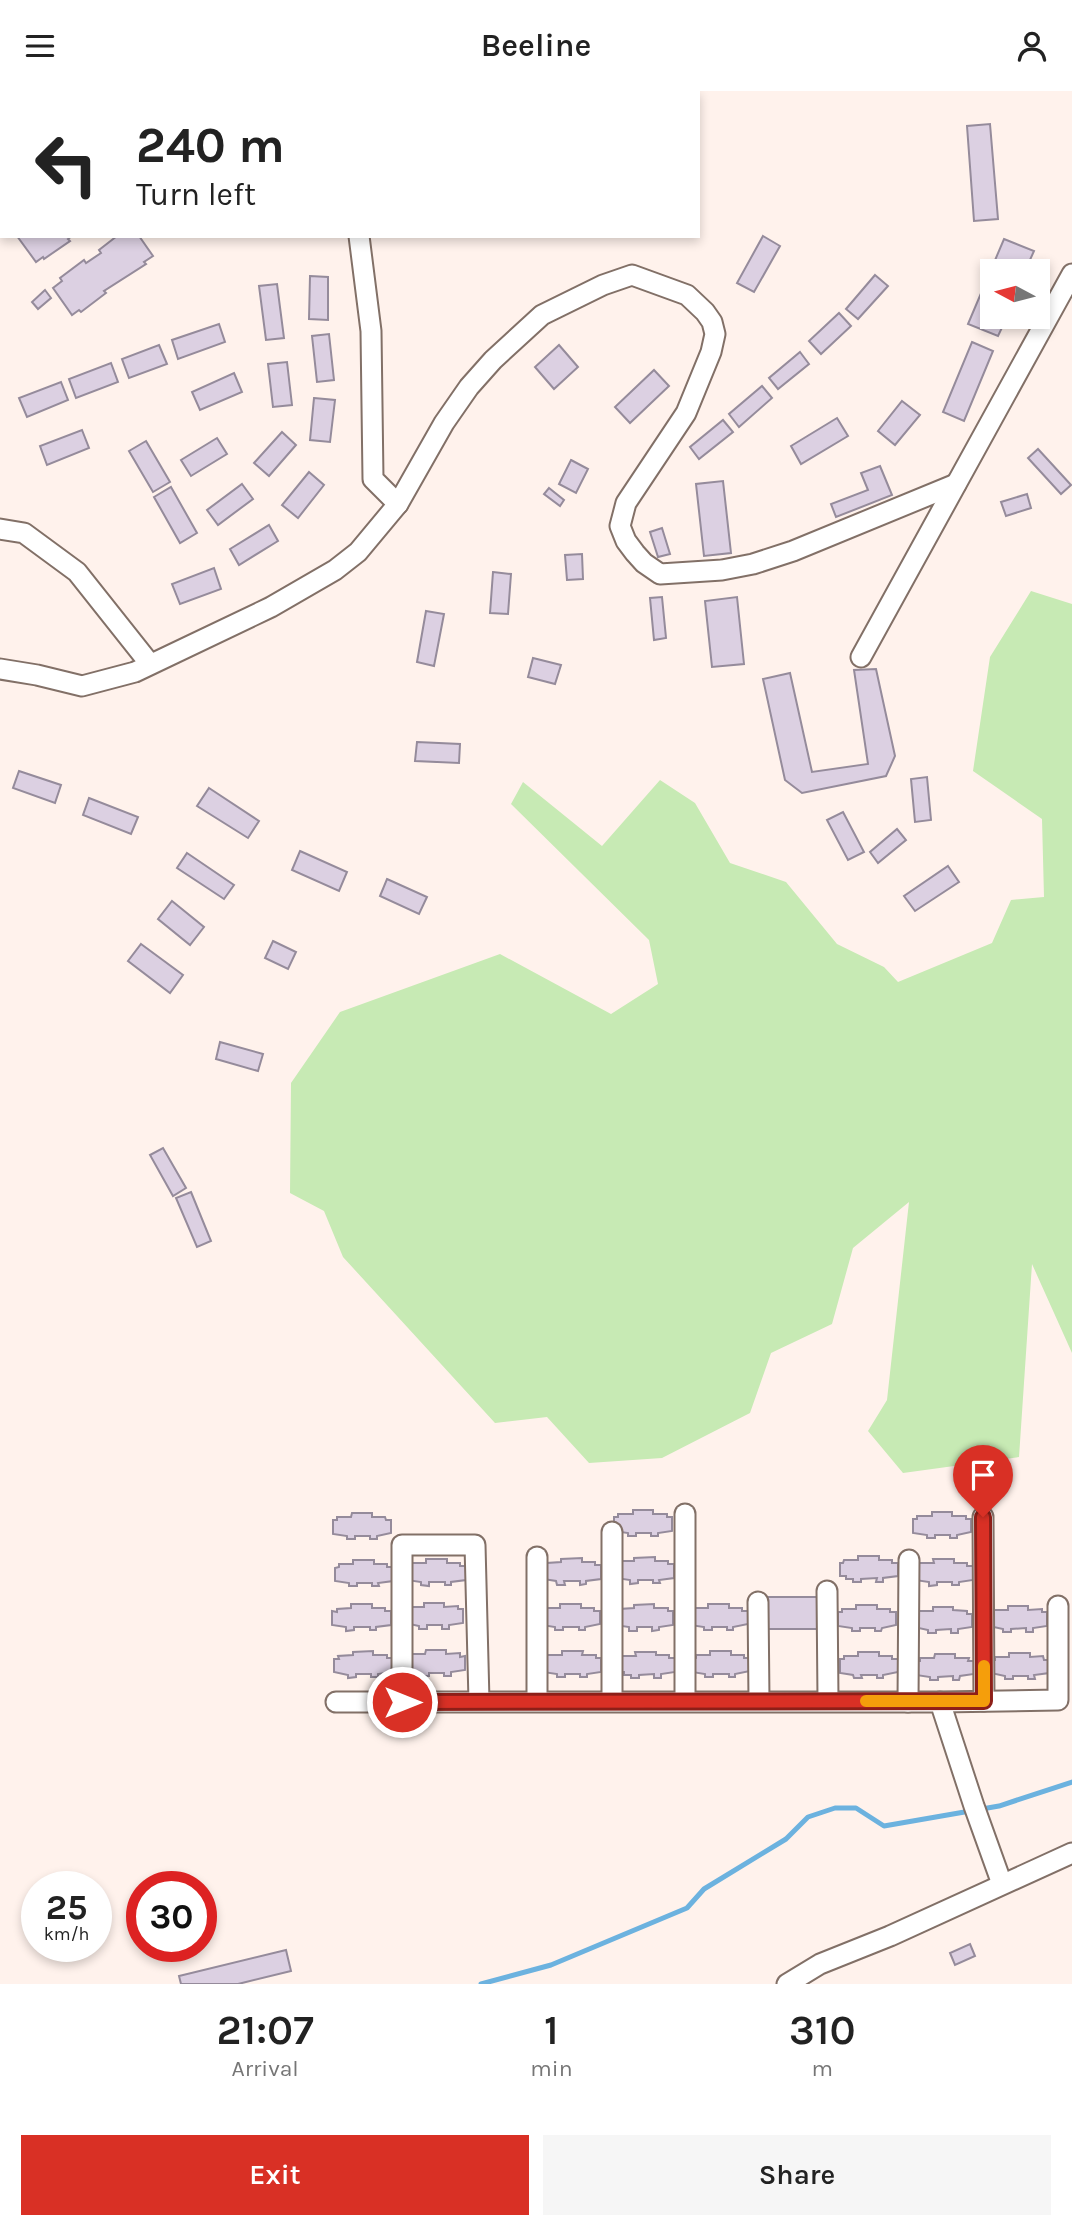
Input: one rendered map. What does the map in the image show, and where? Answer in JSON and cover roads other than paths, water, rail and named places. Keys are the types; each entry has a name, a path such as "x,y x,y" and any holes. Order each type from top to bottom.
{"street":[{"path":"359,238 371,331 373,479 398,504"},
{"path":"861,657 1072,274"},
{"path":"0,669 82,686 135,672 271,607 335,570 358,552 398,504 444,423 469,387 500,352 542,315 603,285 632,275 687,295 705,311 715,334 711,352 686,413 626,503 620,526 635,553 660,574 722,570 752,564 793,551 956,484"},
{"path":"0,529 24,533 77,572 150,664"},
{"path":"685,1514 685,1701"},
{"path":"983,1517 984,1701"},
{"path":"612,1532 612,1701"},
{"path":"402,1702 402,1545 475,1545 479,1701"},
{"path":"537,1557 537,1701"},
{"path":"908,1702 909,1560"},
{"path":"827,1591 828,1700"},
{"path":"758,1602 759,1700"},
{"path":"336,1702 1058,1700 1058,1606"},
{"path":"940,1702 1002,1884"},
{"path":"787,1984 820,1964 1072,1853"}],"waterway":[{"path":"481,1984 551,1965 687,1908 704,1889 786,1839 808,1817 835,1808 856,1808 884,1826 999,1806 1072,1782"}]}
